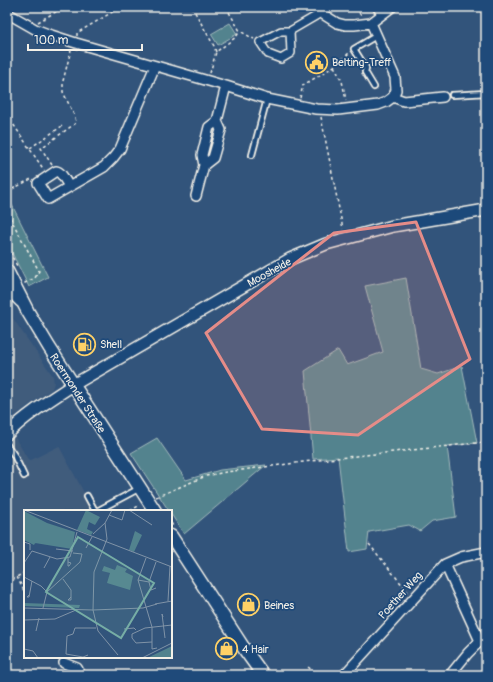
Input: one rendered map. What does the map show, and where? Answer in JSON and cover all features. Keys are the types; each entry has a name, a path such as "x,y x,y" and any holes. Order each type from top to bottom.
{"main road":[{"name":"Roermonder Straße","path":"7,271 11,288 28,312 73,385 154,510"},
{"path":"172,538 245,650 263,675"}],"street":[{"path":"10,7 7,13 35,29 48,34 267,99 320,110 338,110 378,105 393,97 396,90 395,77 371,23"},
{"path":"290,31 291,53 281,59 268,54 260,42 281,31 290,31 318,10 337,22 345,25 354,25 371,23 392,7"},
{"path":"69,186 60,173 52,174 38,183 48,199 104,167 113,158 120,149 155,66"},
{"path":"196,196 204,165 213,158 221,130 217,120 226,86"},
{"path":"393,97 404,101 447,96"},
{"name":"Moosheide","path":"7,434 40,407 73,385 290,260 326,244 345,238 393,226 486,210"},
{"name":"Poether Weg","path":"344,675 445,564 460,556 486,552"},
{"path":"445,564 483,642 468,653 451,675"},
{"path":"64,663 76,668 81,675"}],"lane":[{"path":"375,7 380,15"},
{"path":"374,87 365,72 366,68 354,49 376,36"},
{"path":"447,96 486,93"},
{"path":"252,155 267,99"},
{"path":"7,445 14,455 24,476"},
{"path":"99,510 140,488"},
{"path":"87,496 96,510"}],"path":[{"path":"35,29 37,22 64,7"},
{"path":"52,174 42,148 76,124 75,117 62,92 63,81 72,47 76,43 77,33 121,7"},
{"path":"192,7 216,52 208,81"},
{"path":"226,7 240,31 260,42"},
{"path":"216,52 236,37 240,31"},
{"path":"298,106 303,85 334,66 354,49"},
{"path":"334,66 342,81 348,109"},
{"path":"320,110 345,238"},
{"path":"7,115 30,148 52,174"},
{"path":"30,148 62,126"},
{"path":"7,192 30,179 38,183"},
{"path":"7,212 39,271 35,278 11,288"},
{"path":"154,497 206,476 226,472 319,460 486,442"},
{"path":"132,510 141,504"},
{"path":"369,544 413,598"},
{"path":"7,583 24,573"},
{"path":"17,577 24,591"},
{"path":"308,667 318,675"}],"highlighted area":[{"path":"416,222 470,359 358,435 262,429 206,333 334,233"}],"shaded area":[{"path":"7,310 53,376 54,383 52,389 7,422"},
{"path":"7,424 29,461 59,446 93,510 24,510 24,576 7,585"}],"green space":[{"path":"230,23 237,34 218,45 211,34"},
{"path":"7,195 48,277 29,287 7,243"},
{"path":"406,278 421,369 438,374 462,366 477,443 447,446 456,517 432,521 420,531 409,525 369,532 367,549 349,552 338,457 313,459 305,371 338,350 347,365 383,352 365,286"},
{"path":"157,438 186,480 220,470 266,465 184,534 172,516 172,510 168,510 131,453"}],"place":[{"name":"Belting-Treff","path":"316,62"},
{"name":"Shell","path":"85,344"},
{"name":"Beines","path":"249,605"},
{"name":"4 Hair","path":"226,649"}]}
